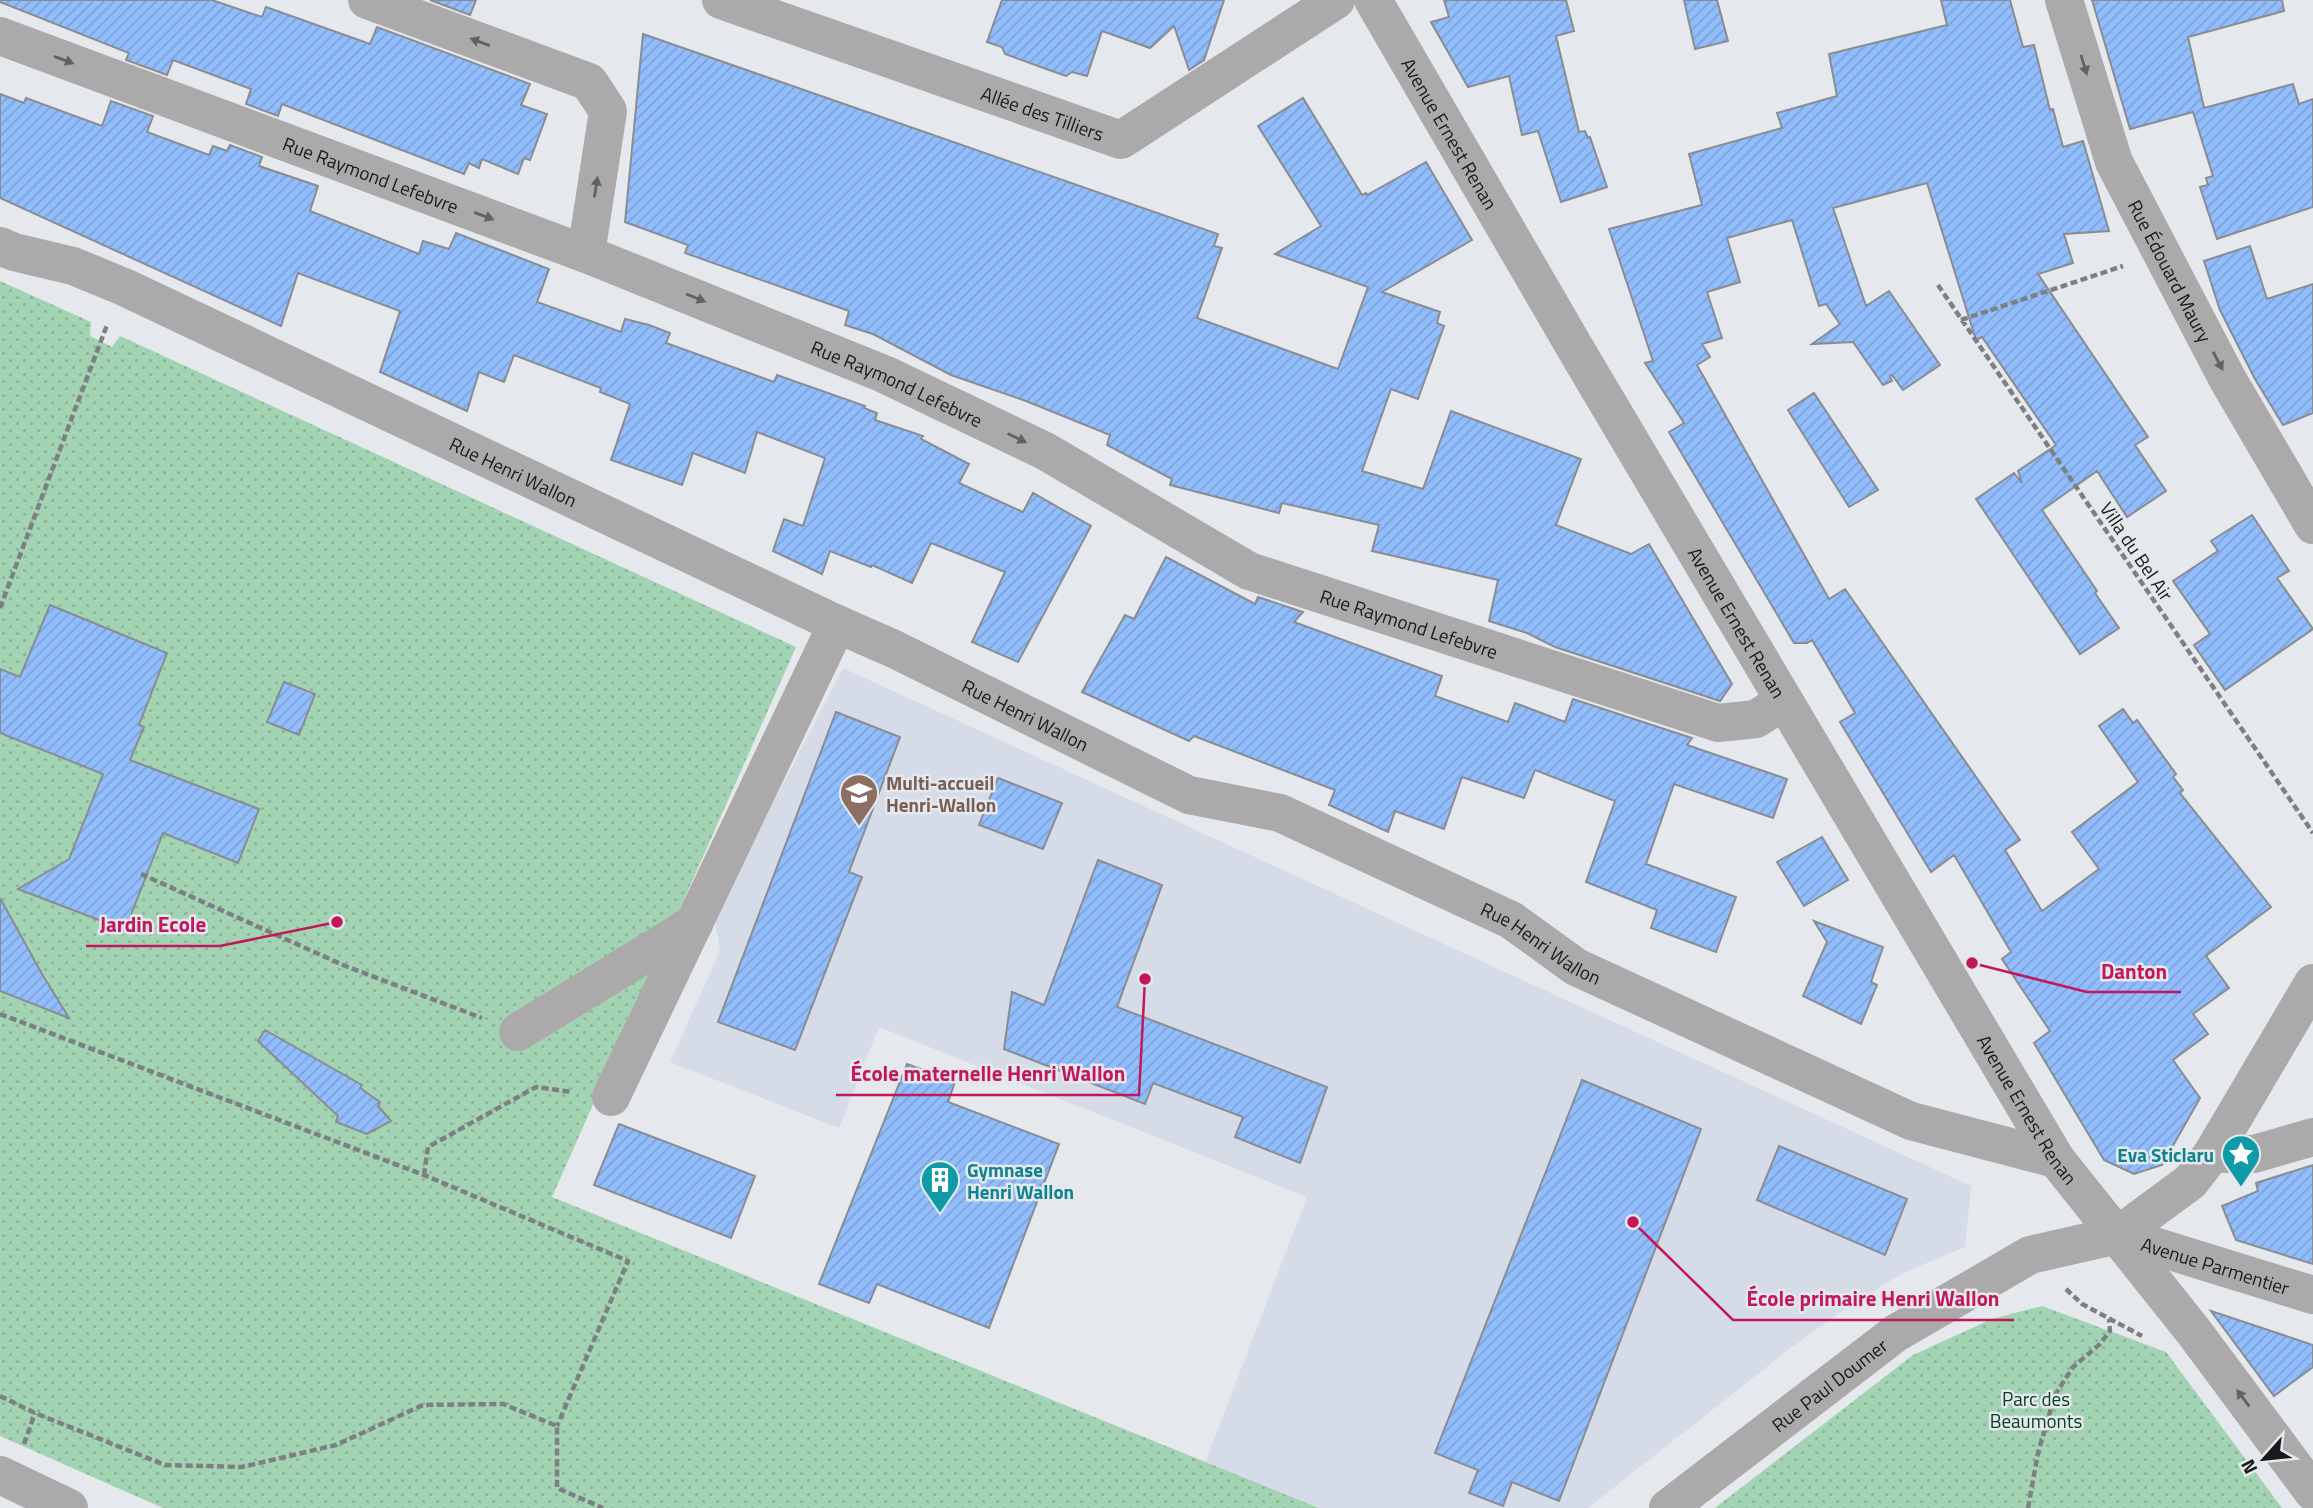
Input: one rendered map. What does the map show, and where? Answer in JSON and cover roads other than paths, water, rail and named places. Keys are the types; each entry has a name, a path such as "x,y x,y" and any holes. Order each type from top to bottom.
{"street":[{"path":"367,0 589,82 608,111 586,254"},
{"name":"Allée des Tilliers","path":"721,0 1121,140 1336,0"},
{"name":"Avenue Ernest Renan","path":"1373,0 1578,354 2056,1159 2194,1332 2313,1492"},
{"name":"Rue Édouard Maury","path":"2064,0 2114,162 2228,380 2313,526"},
{"name":"Rue Raymond Lefebvre","path":"0,36 586,254 884,374 1045,451 1249,571 1718,723 1756,719 1784,701"},
{"name":"Rue Henri Wallon","path":"0,246 73,266 124,288 894,649 1189,795 1279,813 1511,920 1576,967 1911,1121 2056,1159"},
{"path":"611,1097 836,624"},
{"path":"518,1032 694,924"},
{"path":"2118,1235 2190,1182 2213,1154 2313,984"},
{"path":"2213,1154 2254,1154 2313,1137"},
{"name":"Avenue Parmentier","path":"2118,1235 2313,1296"},
{"name":"Rue Paul Doumer","path":"1668,1508 1896,1333 2031,1255 2118,1235"},
{"path":"3,1483 69,1508"}],"place":[{"name":"Multi-accueil Henri-Wallon","path":"859,827"},
{"name":"Jardin Ecole","path":"337,922"},
{"name":"Danton","path":"1972,963"},
{"name":"École maternelle Henri Wallon","path":"1145,979"},
{"name":"Eva Sticlaru","path":"2241,1188"},
{"name":"Gymnase Henri Wallon","path":"940,1214"},
{"name":"École primaire Henri Wallon","path":"1633,1222"}],"park label":[{"name":"Parc des Beaumonts","path":"2036,1409"}]}
